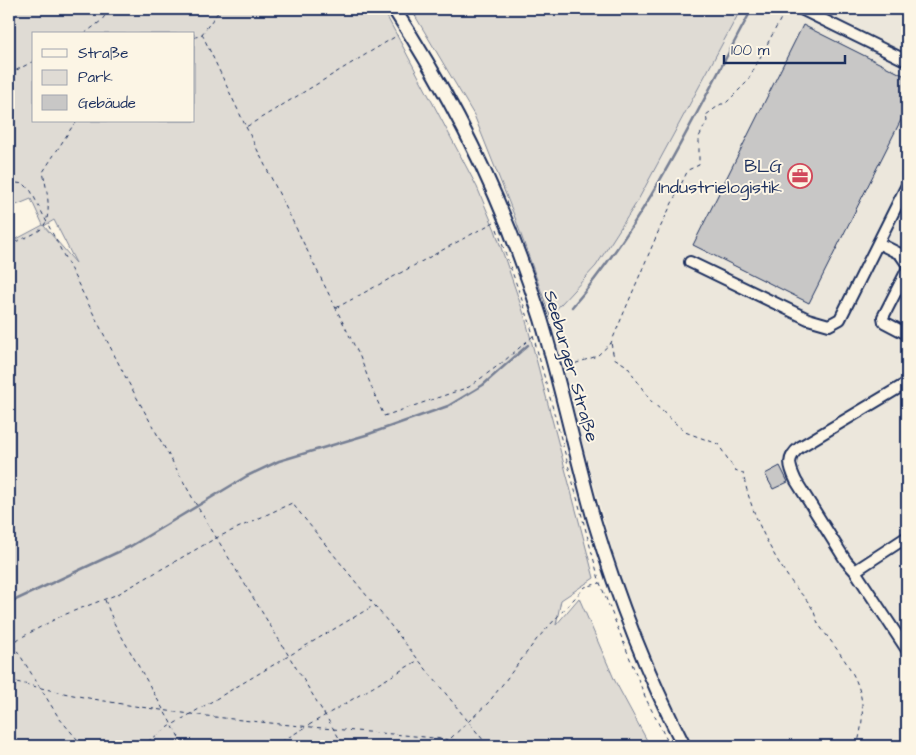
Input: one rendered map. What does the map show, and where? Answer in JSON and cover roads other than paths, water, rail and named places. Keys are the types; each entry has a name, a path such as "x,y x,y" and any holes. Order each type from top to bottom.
{"main road":[{"name":"Seeburger Straße","path":"394,9 443,88 498,201 540,317 594,520 621,603 639,650 684,746"}],"lane":[{"path":"803,10 907,61"},
{"path":"690,262 808,318 829,325 840,319 907,185"},
{"path":"878,243 900,254 907,264 883,318 884,322 907,334"},
{"path":"907,383 800,447 793,452 789,460 796,481 846,561 855,571 907,650"},
{"path":"855,571 907,537"}],"waterway":[{"path":"572,307 599,273 648,201 752,9"},
{"path":"9,603 131,546 247,476 279,461 366,435 448,406 483,385 528,345"}],"place":[{"name":"BLG Industrielogistik","path":"800,176"}]}
